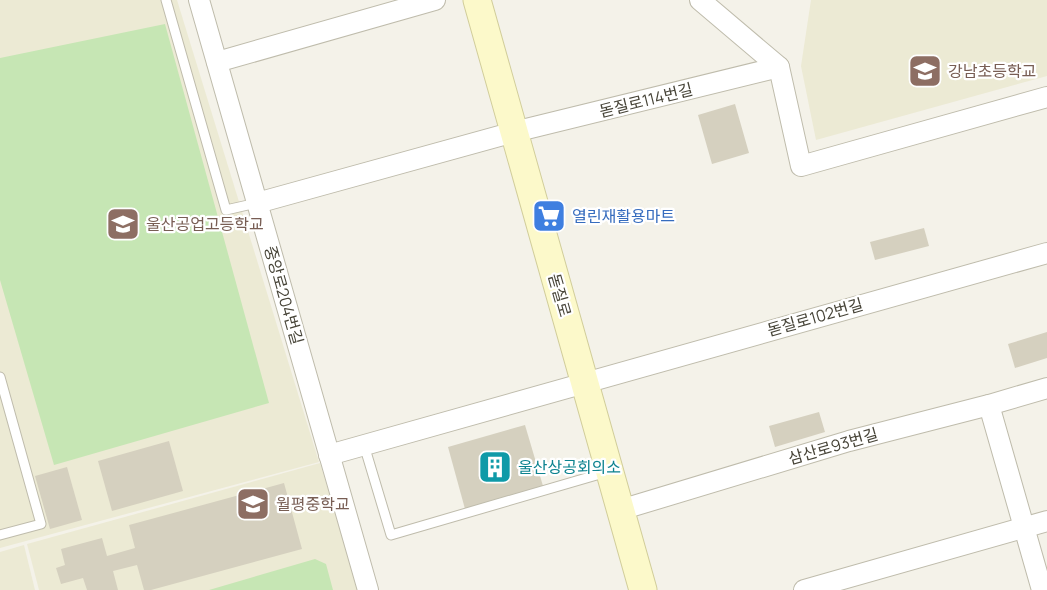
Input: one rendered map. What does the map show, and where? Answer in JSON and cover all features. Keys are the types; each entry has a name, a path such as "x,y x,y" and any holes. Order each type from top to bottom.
{"main road":[{"name":"돋질로","path":"477,0 642,590"}],"street":[{"name":"중앙로204번길","path":"199,0 368,590"},
{"path":"217,62 435,0"},
{"path":"700,0 779,67 801,166 1047,97"},
{"name":"돋질로114번길","path":"257,203 514,132 779,67"},
{"name":"돋질로102번길","path":"329,455 1047,253"},
{"name":"삼산로93번길","path":"620,510 849,441 1047,388"},
{"path":"989,405 1042,590"},
{"path":"804,590 1047,521"}],"lane":[{"path":"166,0 226,210 257,203"},
{"path":"0,377 41,524 0,535"},
{"path":"364,445 391,535 609,472"}],"shaded area":[{"name":"울산공업고등학교","path":"0,0 177,0 319,462 0,548"},
{"name":"강남초등학교","path":"811,0 1047,0 1047,76 816,140 801,66"},
{"name":"월평중학교","path":"320,463 358,590 39,590 27,544"},
{"path":"24,545 35,590 0,590 0,552"}],"green space":[{"name":"울산공업고등학교","path":"165,24 269,403 54,465 0,280 0,58"},
{"path":"315,559 326,564 333,590 209,590"}],"building":[{"path":"735,104 749,153 712,164 698,115"},
{"path":"924,228 929,246 875,260 870,242"},
{"path":"1047,332 1047,358 1015,368 1008,344"},
{"path":"819,412 825,432 775,447 769,426"},
{"name":"울산상공회의소","path":"525,425 543,486 465,509 448,447"},
{"path":"169,441 183,491 112,511 98,461"},
{"path":"67,467 82,520 50,529 35,476"},
{"path":"284,483 302,549 151,590 144,590 137,565 113,571 118,590 87,590 83,578 61,584 56,568 65,565 61,549 102,538 107,556 135,548 129,525"}],"place":[{"name":"강남초등학교","path":"925,71"},
{"name":"열린재활용마트","path":"549,216"},
{"name":"울산공업고등학교","path":"123,224"},
{"name":"울산상공회의소","path":"495,467"},
{"name":"월평중학교","path":"253,504"}]}
